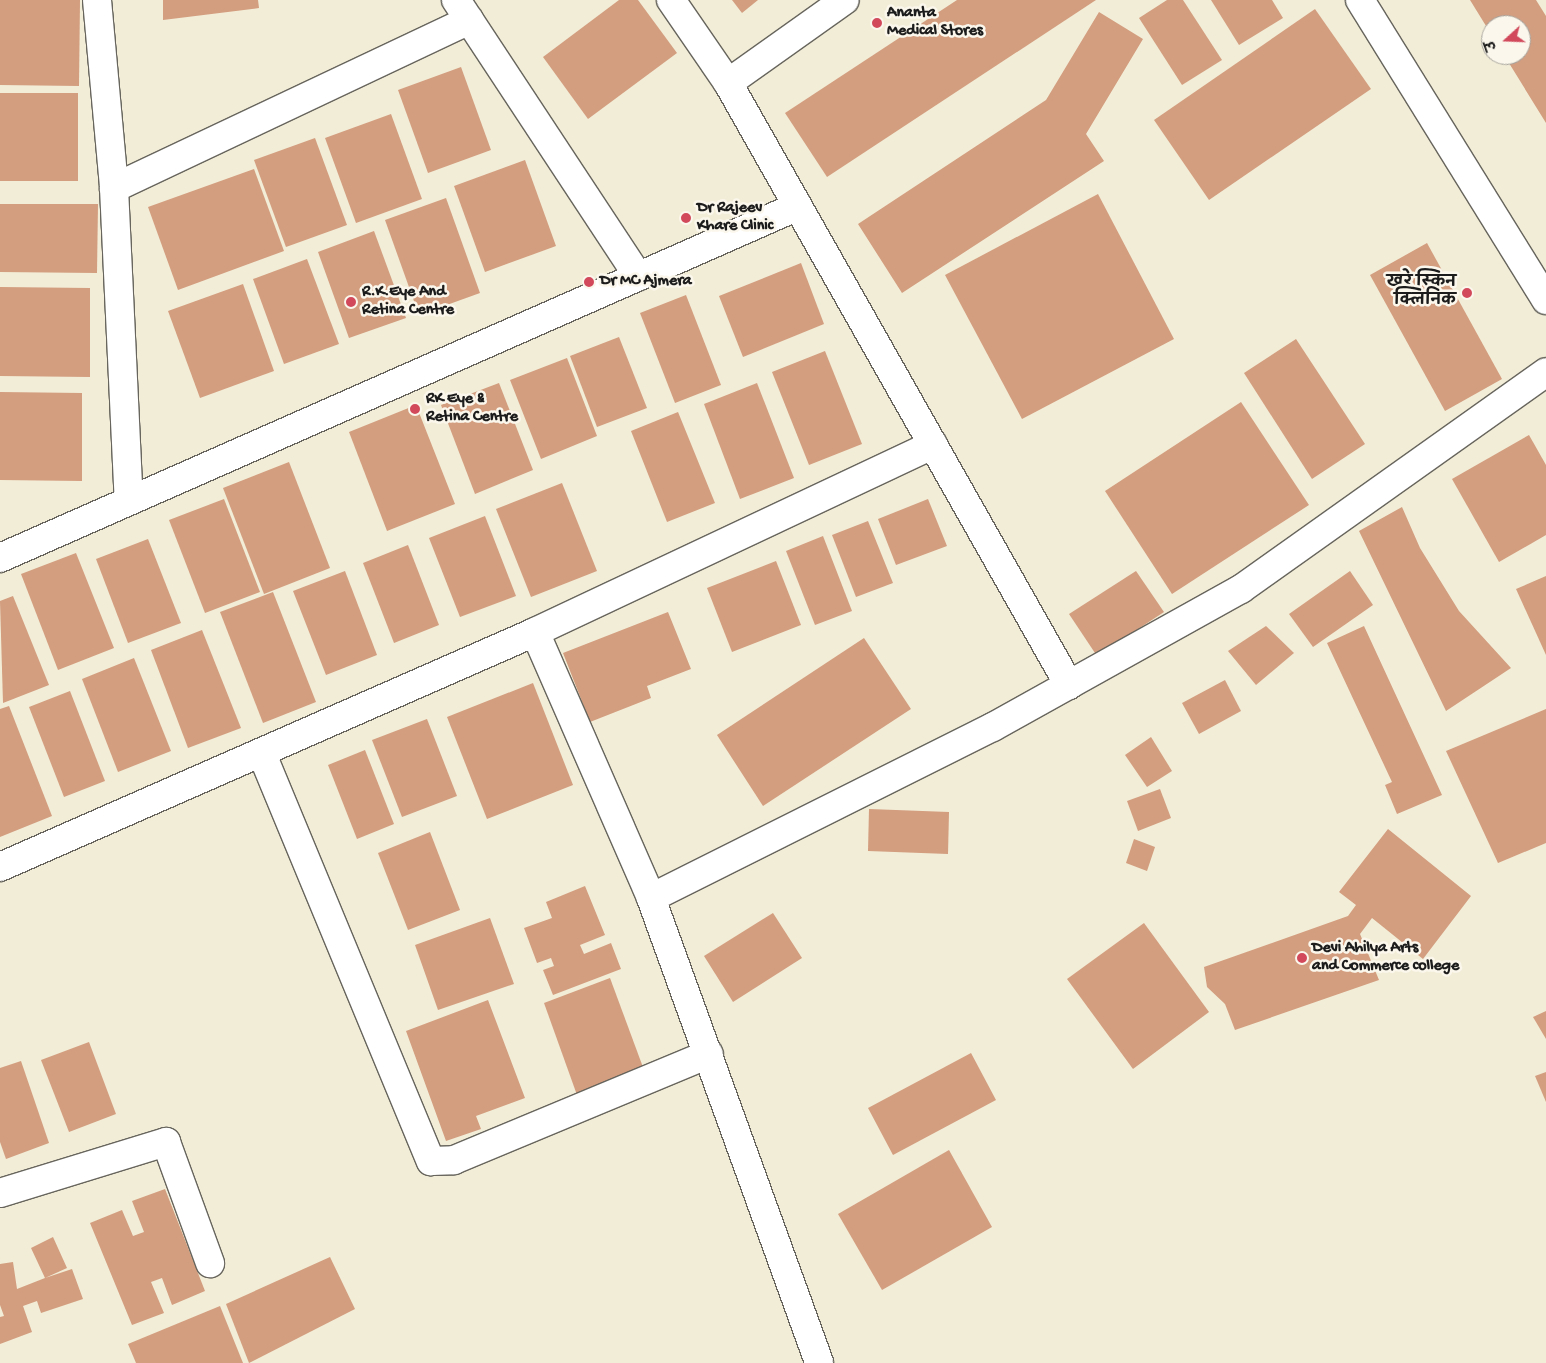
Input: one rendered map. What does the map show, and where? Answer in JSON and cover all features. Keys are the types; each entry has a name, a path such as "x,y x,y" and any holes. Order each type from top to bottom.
{"street":[{"path":"97,0 114,188 129,501"},
{"path":"671,0 728,83 1069,685"},
{"path":"728,83 845,0"},
{"path":"1360,0 1546,300"},
{"path":"114,188 462,10 638,276"},
{"path":"0,558 798,206"},
{"path":"651,898 993,727 1241,589 1546,372"},
{"path":"0,867 262,754 535,632 933,445"},
{"path":"535,632 651,898 709,1054 819,1363"},
{"path":"262,754 432,1161 454,1160 709,1054"},
{"path":"0,1193 166,1142 210,1263"}],"building":[{"path":"0,0 80,0 79,86 0,85"},
{"path":"163,0 258,0 259,8 163,20"},
{"path":"619,0 638,0 677,53 588,119 543,57"},
{"path":"732,0 758,0 742,13"},
{"path":"957,0 1096,0 827,177 785,113"},
{"path":"1167,0 1183,0 1222,60 1182,85 1139,18"},
{"path":"1211,0 1272,0 1283,18 1239,45"},
{"path":"1470,0 1536,0 1546,16 1546,123 1510,65 1531,65 1531,15 1481,15 1481,18"},
{"path":"1315,9 1371,89 1209,200 1154,120"},
{"path":"1099,12 1143,39 1086,134 1104,161 902,293 858,224 1046,100"},
{"path":"461,67 491,150 428,173 398,90"},
{"path":"0,93 78,93 78,181 0,181"},
{"path":"391,114 422,199 356,223 325,138"},
{"path":"315,138 347,225 286,247 254,160"},
{"path":"525,160 556,246 485,272 454,186"},
{"path":"254,169 284,251 178,290 148,207"},
{"path":"1098,194 1174,339 1022,419 945,275"},
{"path":"446,198 480,293 419,315 385,220"},
{"path":"0,204 98,204 97,273 0,272"},
{"path":"374,231 406,318 349,338 318,252"},
{"path":"1427,243 1502,379 1445,411 1370,275"},
{"path":"307,259 339,344 284,364 253,279"},
{"path":"801,263 824,324 743,357 719,296"},
{"path":"243,284 274,371 200,398 168,311"},
{"path":"0,287 90,288 90,377 0,376"},
{"path":"686,295 721,385 675,403 640,313"},
{"path":"619,337 647,408 597,427 570,356"},
{"path":"1296,339 1365,444 1312,479 1244,373"},
{"path":"825,351 862,444 809,465 772,372"},
{"path":"567,358 597,436 541,459 510,380"},
{"path":"499,383 533,470 475,494 441,405"},
{"path":"757,383 794,478 740,499 704,404"},
{"path":"0,392 82,393 82,481 0,480"},
{"path":"1241,402 1309,505 1172,594 1105,491"},
{"path":"416,405 455,504 387,531 349,432"},
{"path":"678,412 715,503 667,522 631,431"},
{"path":"1529,435 1546,465 1546,535 1499,562 1452,479"},
{"path":"289,462 330,568 264,594 223,488"},
{"path":"562,483 597,571 531,597 496,509"},
{"path":"224,499 260,592 205,613 169,520"},
{"path":"928,499 947,546 896,565 878,519"},
{"path":"1402,507 1420,548 1459,611 1511,668 1446,711 1359,531"},
{"path":"485,516 516,596 460,617 429,538"},
{"path":"868,521 893,583 856,597 832,535"},
{"path":"823,536 852,611 815,625 786,551"},
{"path":"148,539 181,623 128,643 96,559"},
{"path":"408,545 439,625 394,643 363,563"},
{"path":"76,553 114,648 58,670 21,574"},
{"path":"776,561 801,625 732,652 707,588"},
{"path":"345,571 377,655 326,675 293,591"},
{"path":"1136,571 1164,612 1097,656 1069,614"},
{"path":"1350,571 1373,605 1313,647 1289,614"},
{"path":"1546,576 1546,655 1516,589"},
{"path":"273,592 316,702 263,723 220,612"},
{"path":"13,596 49,685 3,703 0,601"},
{"path":"668,612 691,669 647,686 651,698 590,722 563,653"},
{"path":"1266,626 1294,653 1256,685 1228,651"},
{"path":"1364,626 1442,795 1397,814 1385,785 1392,782 1327,643"},
{"path":"202,630 241,728 188,748 151,650"},
{"path":"864,638 911,709 763,806 717,735"},
{"path":"134,658 171,751 118,772 82,679"},
{"path":"1225,680 1241,711 1199,734 1182,703"},
{"path":"533,683 573,785 487,819 447,717"},
{"path":"70,691 105,781 64,797 29,707"},
{"path":"9,706 52,816 0,837 0,709"},
{"path":"1546,709 1546,843 1498,863 1446,751"},
{"path":"427,719 457,796 402,817 372,740"},
{"path":"1151,737 1172,771 1147,787 1125,755"},
{"path":"365,750 394,824 357,839 328,765"},
{"path":"1160,789 1171,818 1138,831 1127,801"},
{"path":"869,809 949,812 948,854 868,851"},
{"path":"1388,829 1471,896 1423,959 1372,918 1360,934 1379,980 1235,1030 1225,1004 1207,987 1204,967 1348,916 1356,905 1339,892"},
{"path":"430,832 460,910 408,930 378,853"},
{"path":"1134,839 1155,847 1147,871 1126,863"},
{"path":"585,886 605,935 580,945 584,954 611,943 621,969 553,995 543,970 554,966 551,958 537,963 524,928 552,918 546,902"},
{"path":"773,913 802,958 733,1002 704,956"},
{"path":"490,918 514,984 438,1010 415,945"},
{"path":"1144,923 1209,1012 1133,1069 1067,979"},
{"path":"610,978 644,1070 577,1095 544,1003"},
{"path":"488,1000 525,1098 476,1116 481,1129 446,1141 406,1031"},
{"path":"1546,1011 1546,1039 1533,1017"},
{"path":"89,1042 116,1114 69,1132 41,1060"},
{"path":"971,1053 996,1100 893,1155 868,1108"},
{"path":"21,1061 49,1143 6,1159 0,1142 0,1068"},
{"path":"1546,1072 1546,1102 1535,1076"},
{"path":"949,1150 992,1227 882,1290 838,1214"},
{"path":"165,1189 205,1291 172,1305 162,1278 151,1282 164,1313 132,1325 90,1223 122,1210 133,1236 144,1232 132,1201"},
{"path":"53,1237 67,1268 45,1278 31,1248"},
{"path":"330,1257 355,1309 249,1363 226,1304"},
{"path":"13,1262 17,1289 72,1269 83,1299 41,1313 37,1301 23,1306 32,1332 0,1344 0,1317 4,1316 0,1305 0,1264"},
{"path":"220,1306 243,1363 136,1363 128,1344"}],"place":[{"name":"Ananta Medical Stores","path":"877,23"},
{"name":"Dr Rajeev Khare Clinic","path":"686,218"},
{"name":"Dr MC Ajmera","path":"589,282"},
{"name":"खरे स्किन क्लिनिक","path":"1467,293"},
{"name":"R.K.Eye And Retina Centre","path":"351,302"},
{"name":"RK Eye & Retina Centre","path":"415,409"},
{"name":"Devi Ahilya Arts and Commerce college","path":"1302,958"}]}
